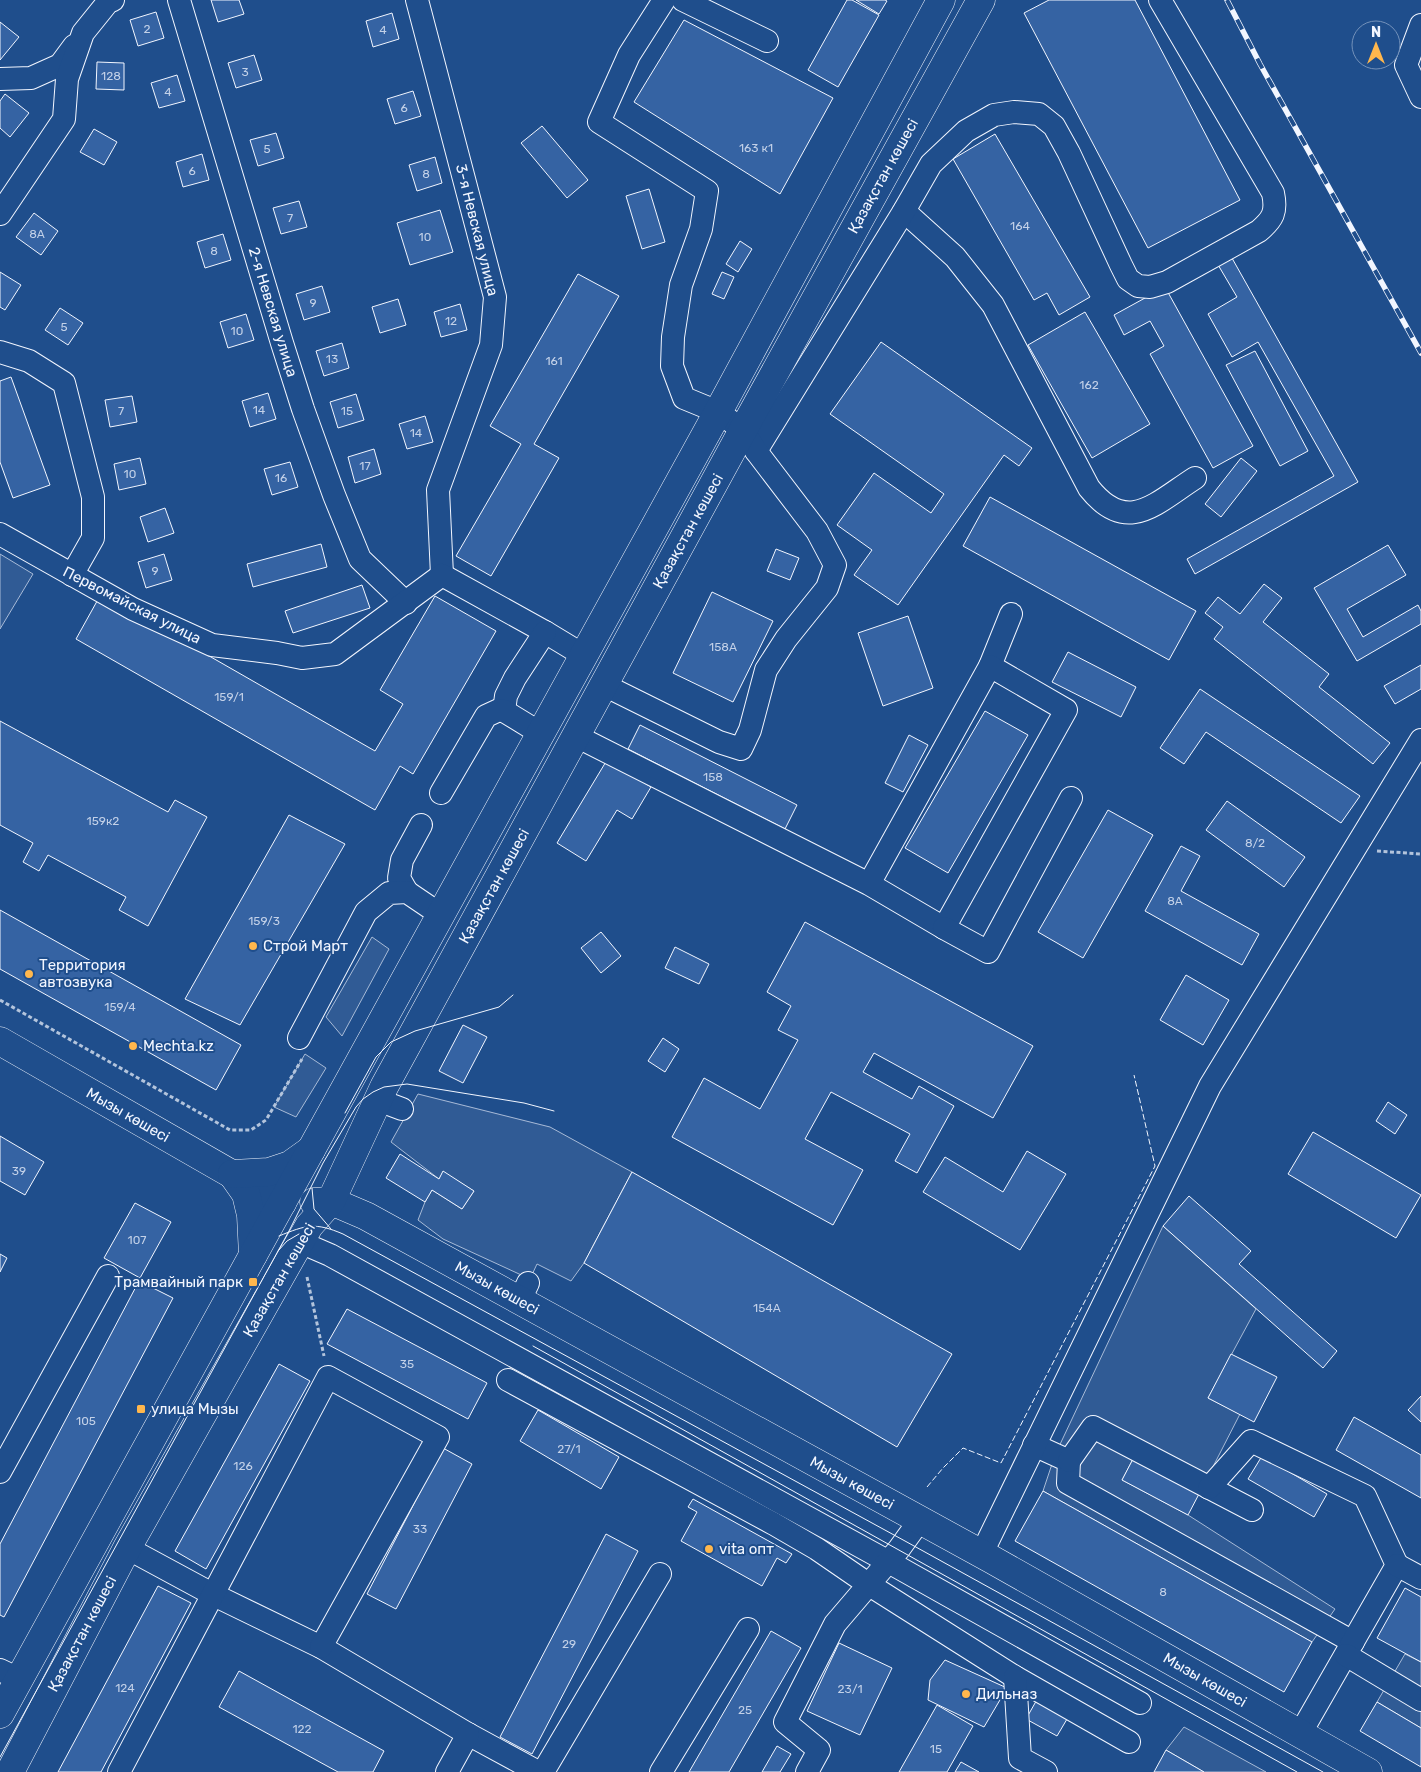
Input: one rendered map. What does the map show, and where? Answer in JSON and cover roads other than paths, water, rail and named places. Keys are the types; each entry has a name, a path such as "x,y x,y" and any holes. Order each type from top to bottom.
{"main road":[{"name":"Қазақстан көшесі","path":"0,1714 10,1674 100,1532 718,412 941,0"},
{"name":"Қазақстан көшесі","path":"11,1771 128,1548 309,1226 331,1201 390,1104 469,931 604,685 749,441 981,0"},
{"path":"583,655 604,685"},
{"path":"441,914 469,931"},
{"name":"Мызы көшесі","path":"0,1041 282,1203"},
{"path":"232,1174 269,1172 290,1165 311,1150"},
{"path":"232,1174 246,1194 251,1215 253,1256"},
{"path":"282,1203 331,1201"},
{"name":"Мызы көшесі","path":"331,1201 524,1292 981,1555 1368,1772"},
{"path":"100,1532 128,1548"}],"street":[{"path":"0,79 32,78 60,65 108,2 113,0"},
{"name":"2-я Невская улица","path":"178,0 282,343 334,495 360,560 406,603"},
{"name":"3-я Невская улица","path":"417,0 495,298 491,345 438,490 442,575"},
{"path":"604,685 719,742 741,749 750,730 766,670 791,632 826,588 835,565 817,531 749,441 718,412 684,398 672,366 673,337 681,285 701,229 707,191 599,122 629,55 664,0"},
{"path":"683,0 767,41"},
{"path":"749,441 904,212 931,164 966,131 994,115 1014,112 1039,114 1054,126 1070,153 1128,279 1138,286 1150,287 1167,282 1259,231 1269,222 1273,216 1275,203 1273,193 1160,0"},
{"path":"1421,25 1406,65 1421,97"},
{"path":"0,214 64,119 68,80 83,33"},
{"path":"904,212 955,258 993,305 1089,488 1099,501 1112,510 1128,514 1143,511 1195,478"},
{"path":"0,352 29,361 64,384 93,497 93,538 72,575"},
{"name":"Первомайская улица","path":"0,534 133,608 212,645 277,652 302,658 335,654 442,575"},
{"path":"442,575 546,632 583,655"},
{"path":"869,884 990,666 1011,614"},
{"path":"504,711 506,696 515,678 546,632"},
{"path":"944,928 1066,710 990,666"},
{"path":"441,793 486,716 499,710 504,711 540,734"},
{"path":"576,736 869,884 988,952 1071,798"},
{"path":"981,1555 1210,1086 1421,740"},
{"path":"421,825 402,860 399,878 407,892 441,914"},
{"path":"302,1046 366,912 390,893 407,892"},
{"path":"300,1242 330,1255 1140,1703"},
{"path":"0,1472 108,1276"},
{"path":"119,1772 328,1377 438,1437 321,1648"},
{"path":"508,1380 817,1549 868,1584 1015,1677 1129,1742"},
{"path":"1252,1510 1093,1428 1069,1461 1068,1483 1349,1649 1421,1700"},
{"path":"1209,1488 1251,1440 1365,1496 1397,1565 1421,1578"},
{"path":"1034,1445 1069,1461"},
{"path":"807,1772 819,1750 785,1722 835,1624 899,1549 920,1520"},
{"path":"128,1548 214,1595 321,1648 468,1734 538,1772"},
{"path":"1300,1734 1397,1565"},
{"path":"543,1772 660,1574"},
{"path":"661,1772 748,1629"},
{"path":"1015,1677 1020,1758 1046,1772"},
{"path":"447,1772 468,1734"}],"tram line":[{"path":"345,1113 376,1057 391,1042 415,1031 499,1007 513,995"},
{"path":"0,1757 289,1231 323,1163 356,1107 363,1099 384,1087 407,1084 524,1103 554,1111"},
{"path":"312,1188 314,1209 331,1229"},
{"path":"279,1236 296,1229 311,1226 318,1226 343,1234 1323,1772"},
{"path":"278,1251 287,1241 299,1234"},
{"path":"533,1346 1297,1772"}],"railway":[{"path":"1227,0 1260,64 1421,353"}],"place":[{"name":"Строй Март","path":"253,946"},
{"name":"Территория автозвука","path":"29,974"},
{"name":"Mechta.kz","path":"133,1046"},
{"name":"Трамвайный парк","path":"253,1282"},
{"name":"улица Мызы","path":"141,1409"},
{"name":"vita опт","path":"709,1549"},
{"name":"Дильназ","path":"966,1694"}]}
